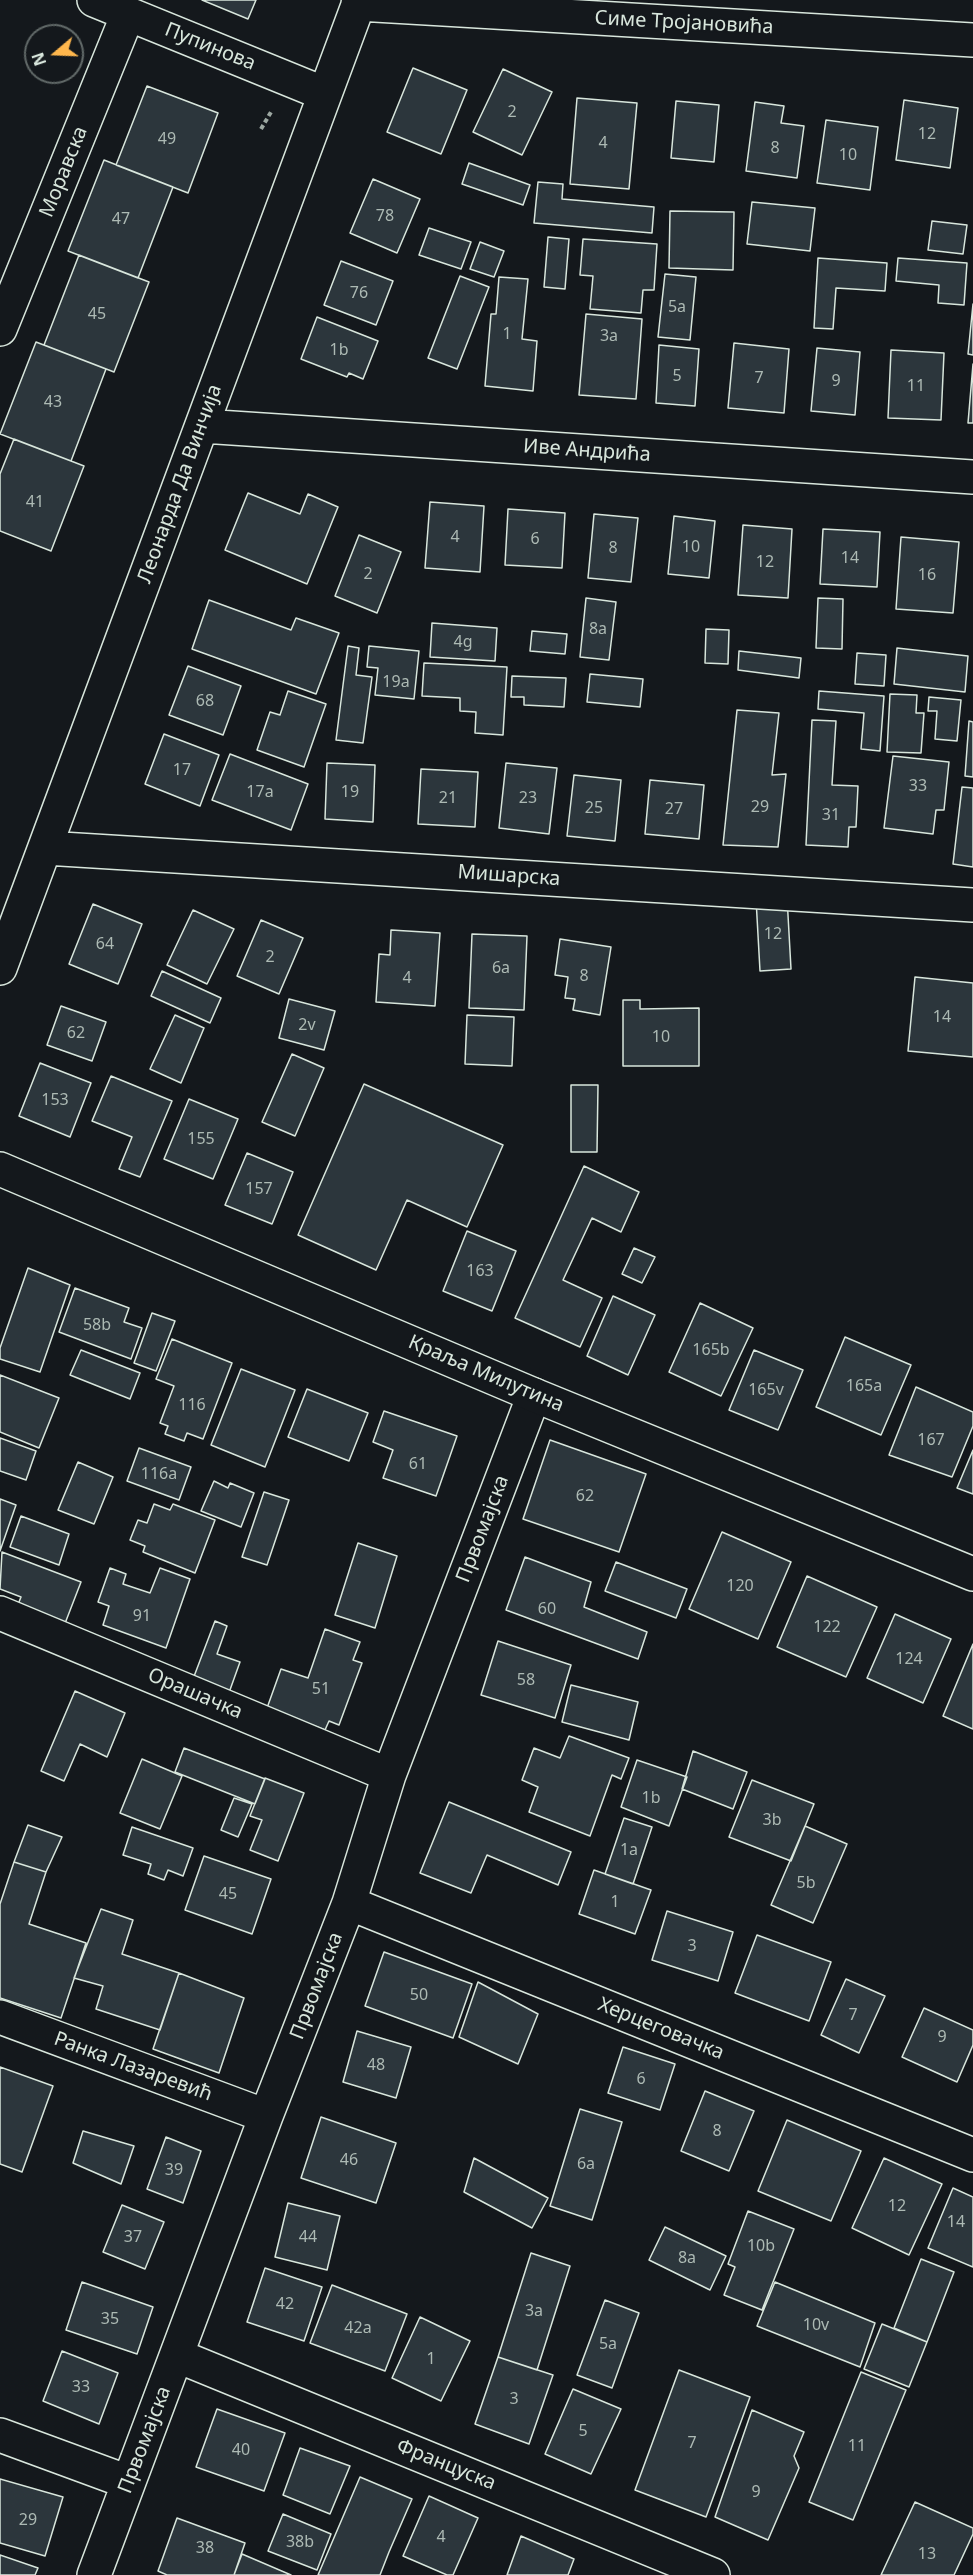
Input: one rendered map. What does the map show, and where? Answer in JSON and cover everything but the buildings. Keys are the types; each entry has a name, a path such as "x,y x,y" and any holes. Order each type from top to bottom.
{"street":[{"name":"Пупинова","path":"94,0 325,94"},
{"name":"Симе Тројановића","path":"359,2 973,40"},
{"name":"Леонарда Да Винчија","path":"0,968 359,2"},
{"name":"Моравска","path":"0,329 128,14"},
{"name":"Иве Андрића","path":"202,426 973,477"},
{"name":"Мишарска","path":"45,848 973,905"},
{"name":"Краља Милутина","path":"0,1169 534,1395 973,1574"},
{"name":"Првомајска","path":"94,2575 178,2356 266,2116 349,1903 389,1775 534,1395"},
{"name":"Орашачка","path":"0,1613 389,1775"},
{"name":"Херцеговачка","path":"349,1903 973,2156"},
{"name":"Ранка Лазаревић","path":"0,2017 266,2116"},
{"name":"Француска","path":"178,2356 714,2575"},
{"path":"0,2435 128,2482"}]}
